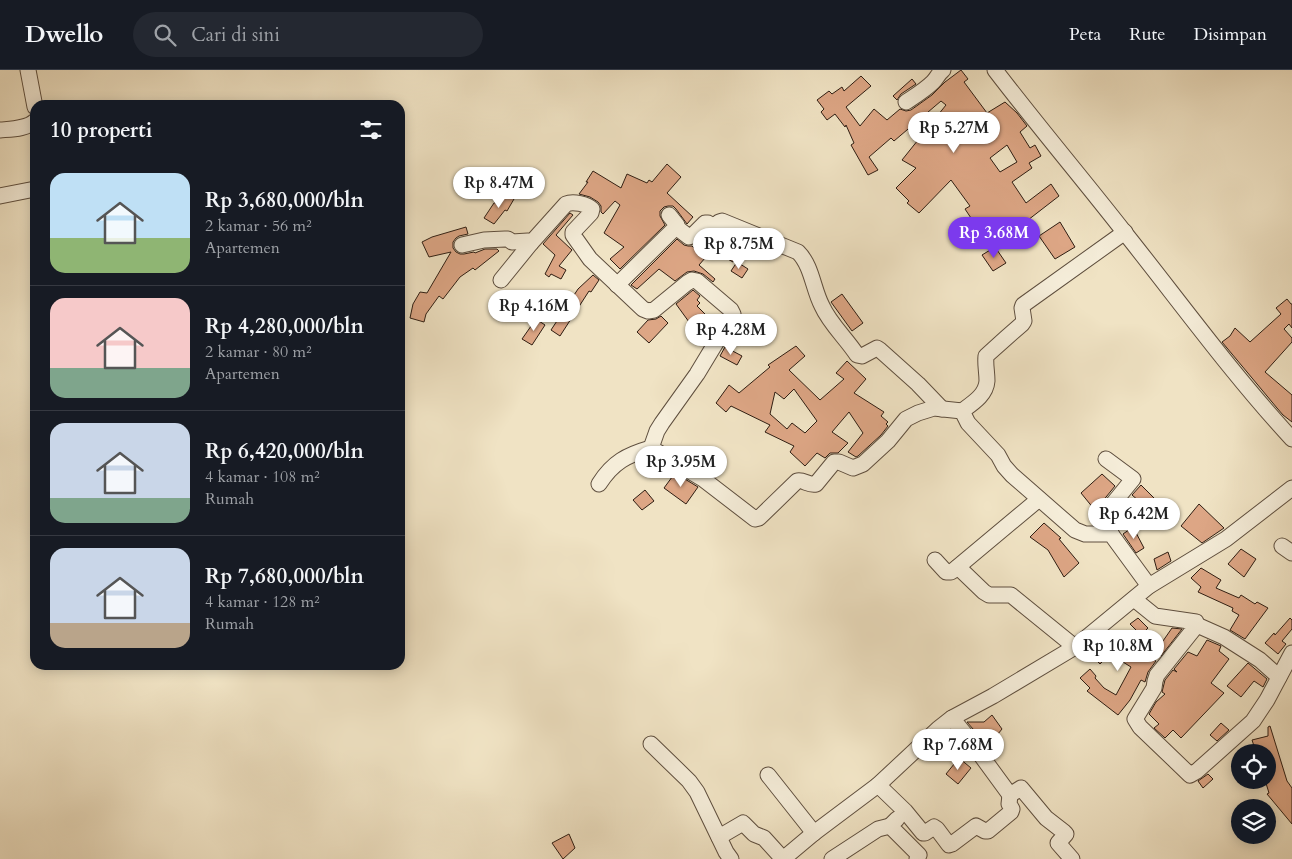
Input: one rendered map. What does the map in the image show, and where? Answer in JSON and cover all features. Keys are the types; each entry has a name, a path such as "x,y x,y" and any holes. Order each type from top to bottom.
{"street":[{"path":"28,70 34,100"},
{"path":"906,102 932,84 943,70"},
{"path":"994,70 1038,127 1125,232 1240,380 1292,439"},
{"path":"0,130 30,125"},
{"path":"0,196 30,190"},
{"path":"501,280 531,243 566,204 570,203 589,206 592,210 572,234 590,259 642,309 650,312 687,283 694,280 732,312 732,316 697,374 657,431 651,448"},
{"path":"617,285 673,221 689,237 705,223 714,227 722,221 798,252 806,262 822,308 857,355 862,356 877,348 918,384 942,409"},
{"path":"599,484 604,475 619,461 629,455 651,448 703,478 757,519 797,481 800,480 811,485 816,484 834,462 839,462 851,468 856,468 862,464 888,441 906,419 934,408 962,411 978,399 987,382 986,356 1022,324 1024,319 1022,308 1024,305 1125,232"},
{"path":"462,245 484,240 505,239 512,242 528,241 531,243"},
{"path":"962,411 968,423 998,455 1008,470 1075,530 1080,533 1093,535 1111,534"},
{"path":"1106,459 1133,479 1110,506 1108,514 1111,534 1149,586"},
{"path":"719,837 744,823 754,834 764,838 783,859 878,785 952,718 1011,686 1075,647 1149,586 1226,539 1292,488"},
{"path":"935,560 948,573 958,567 1039,499"},
{"path":"958,567 989,595 1011,595 1075,647"},
{"path":"1134,599 1156,616 1196,622 1197,626 1224,637 1260,660 1278,677"},
{"path":"1197,626 1157,675 1154,688 1135,719 1140,727 1189,774 1197,771 1253,721 1267,700 1292,653"},
{"path":"878,785 905,811 923,833 934,827 949,845 976,826 984,831 988,831 1011,812 1012,809 1009,804 1010,795 952,718"},
{"path":"651,744 689,781 697,792 726,852 732,859"},
{"path":"768,775 814,833"},
{"path":"1010,795 1021,788 1046,818 1066,834 1058,843 1072,859"},
{"path":"832,859 878,829 890,826 905,811"},
{"path":"890,826 919,856 917,859"}],"building":[{"path":"961,70 968,79 964,82 987,113 1005,102 1017,113 1027,126 1020,132 1030,148 1035,145 1041,156 1029,163 1032,168 1012,182 1026,203 1051,184 1059,196 1028,220 1030,223 991,248 965,209 970,206 951,180 919,213 907,203 909,201 896,188 916,168 902,160 946,105 941,101 894,141 891,138 869,157 878,170 868,175 851,145 854,143 846,125 845,127 835,114 827,120 821,112 824,109 817,100 829,91 832,94 842,87 844,91 861,76 871,86 846,107 860,126 874,109 887,120 900,109 911,110 932,95","holes":["1007,145 1017,162 1000,172 990,158"]},
{"path":"912,79 916,84 901,94 897,100 893,96"},
{"path":"667,164 681,177 667,193 693,217 687,224 673,206 664,207 660,211 660,216 665,225 620,269 610,259 624,247 604,233 620,205 615,201 603,214 598,202 590,197 579,194 593,171 621,188 627,174 647,183 649,180 652,182"},
{"path":"504,194 514,199 507,211 505,210 494,224 484,218 494,203 500,202"},
{"path":"570,213 573,215 556,235 572,250 559,266 566,270 561,279 551,274 549,277 545,274 555,255 543,244"},
{"path":"1060,222 1075,247 1055,259 1039,236"},
{"path":"466,227 468,234 459,236 453,242 453,248 456,252 460,254 475,253 485,249 497,249 499,251 475,270 473,268 460,277 443,299 439,296 426,314 424,322 410,318 413,304 420,292 427,293 451,252 429,257 422,242 432,237"},
{"path":"707,234 718,235 740,248 733,262 712,250 699,265 715,279 713,282 703,274 694,271 687,272 675,281 659,269 637,289 631,285 677,239 684,245 692,246 696,250"},
{"path":"995,247 1006,263 993,271 982,255"},
{"path":"737,262 748,269 742,278 731,271"},
{"path":"593,275 599,280 591,292 589,291 560,336 551,330 578,289"},
{"path":"693,290 700,296 697,300 700,303 697,306 711,320 697,333 676,304"},
{"path":"842,294 863,323 852,331 831,302"},
{"path":"1287,299 1292,304 1292,328 1289,324 1284,329 1292,338 1292,342 1265,372 1292,395 1292,422 1283,415 1222,342 1230,336 1235,328 1250,342 1281,314 1276,308"},
{"path":"661,316 668,323 649,343 637,332 648,320"},
{"path":"536,319 545,325 532,345 522,339"},
{"path":"796,346 805,356 789,370 820,400 844,379 836,373 847,361 866,379 854,393 884,412 881,416 888,422 886,424 888,426 881,435 856,457 848,452 863,433 849,412 832,432 848,443 838,453 830,453 825,458 817,453 805,466 790,452 794,446 765,432 770,425 731,406 726,412 716,403 729,385 739,393 770,367 768,365","holes":["794,389 817,421 805,433 792,423 787,429 770,414 775,392 784,399"]},
{"path":"725,347 742,356 737,365 720,356"},
{"path":"675,473 698,487 686,504 664,488"},
{"path":"1102,474 1115,486 1094,509 1081,493"},
{"path":"1141,485 1167,511 1160,519 1132,495"},
{"path":"645,490 654,501 642,510 633,500"},
{"path":"1199,504 1224,528 1202,543 1181,526"},
{"path":"1044,523 1061,538 1059,539 1079,563 1064,577 1048,550 1030,537"},
{"path":"1133,527 1144,548 1136,553 1123,534"},
{"path":"1241,549 1256,559 1244,577 1228,564"},
{"path":"1168,552 1171,561 1157,570 1154,559"},
{"path":"1201,568 1221,580 1216,588 1239,598 1241,595 1255,604 1257,602 1268,608 1245,639 1230,630 1239,615 1232,611 1233,608 1198,592 1201,587 1191,578"},
{"path":"1138,618 1148,628 1141,635 1130,624"},
{"path":"1290,618 1292,620 1292,629 1282,641 1286,644 1278,654 1265,643"},
{"path":"1172,628 1182,629 1161,656 1156,651"},
{"path":"1110,633 1156,661 1148,672 1145,682 1141,680 1130,700 1118,715 1087,691 1090,688 1080,678 1090,669 1104,688 1116,695 1131,667 1110,654 1100,664 1086,650 1095,643 1099,647"},
{"path":"1207,640 1221,646 1219,651 1229,659 1211,683 1224,693 1181,738 1173,730 1165,738 1154,728 1159,724 1149,714 1156,702 1165,694 1162,692 1165,680 1173,670 1177,672 1174,669 1188,652 1197,656"},
{"path":"1248,663 1267,679 1263,687 1254,681 1241,697 1227,686"},
{"path":"992,715 1002,729 990,744 967,722 984,722"},
{"path":"1221,723 1229,730 1217,741 1210,735"},
{"path":"1270,726 1276,744 1253,744 1252,740 1268,736 1268,727"},
{"path":"1276,745 1287,781 1292,788 1292,824 1276,805 1276,799 1271,799 1267,794 1269,793 1268,789 1276,789"},
{"path":"959,758 971,768 958,784 946,774"},
{"path":"1208,774 1213,779 1203,788 1198,781"},
{"path":"569,834 575,848 563,859 552,843"}]}
